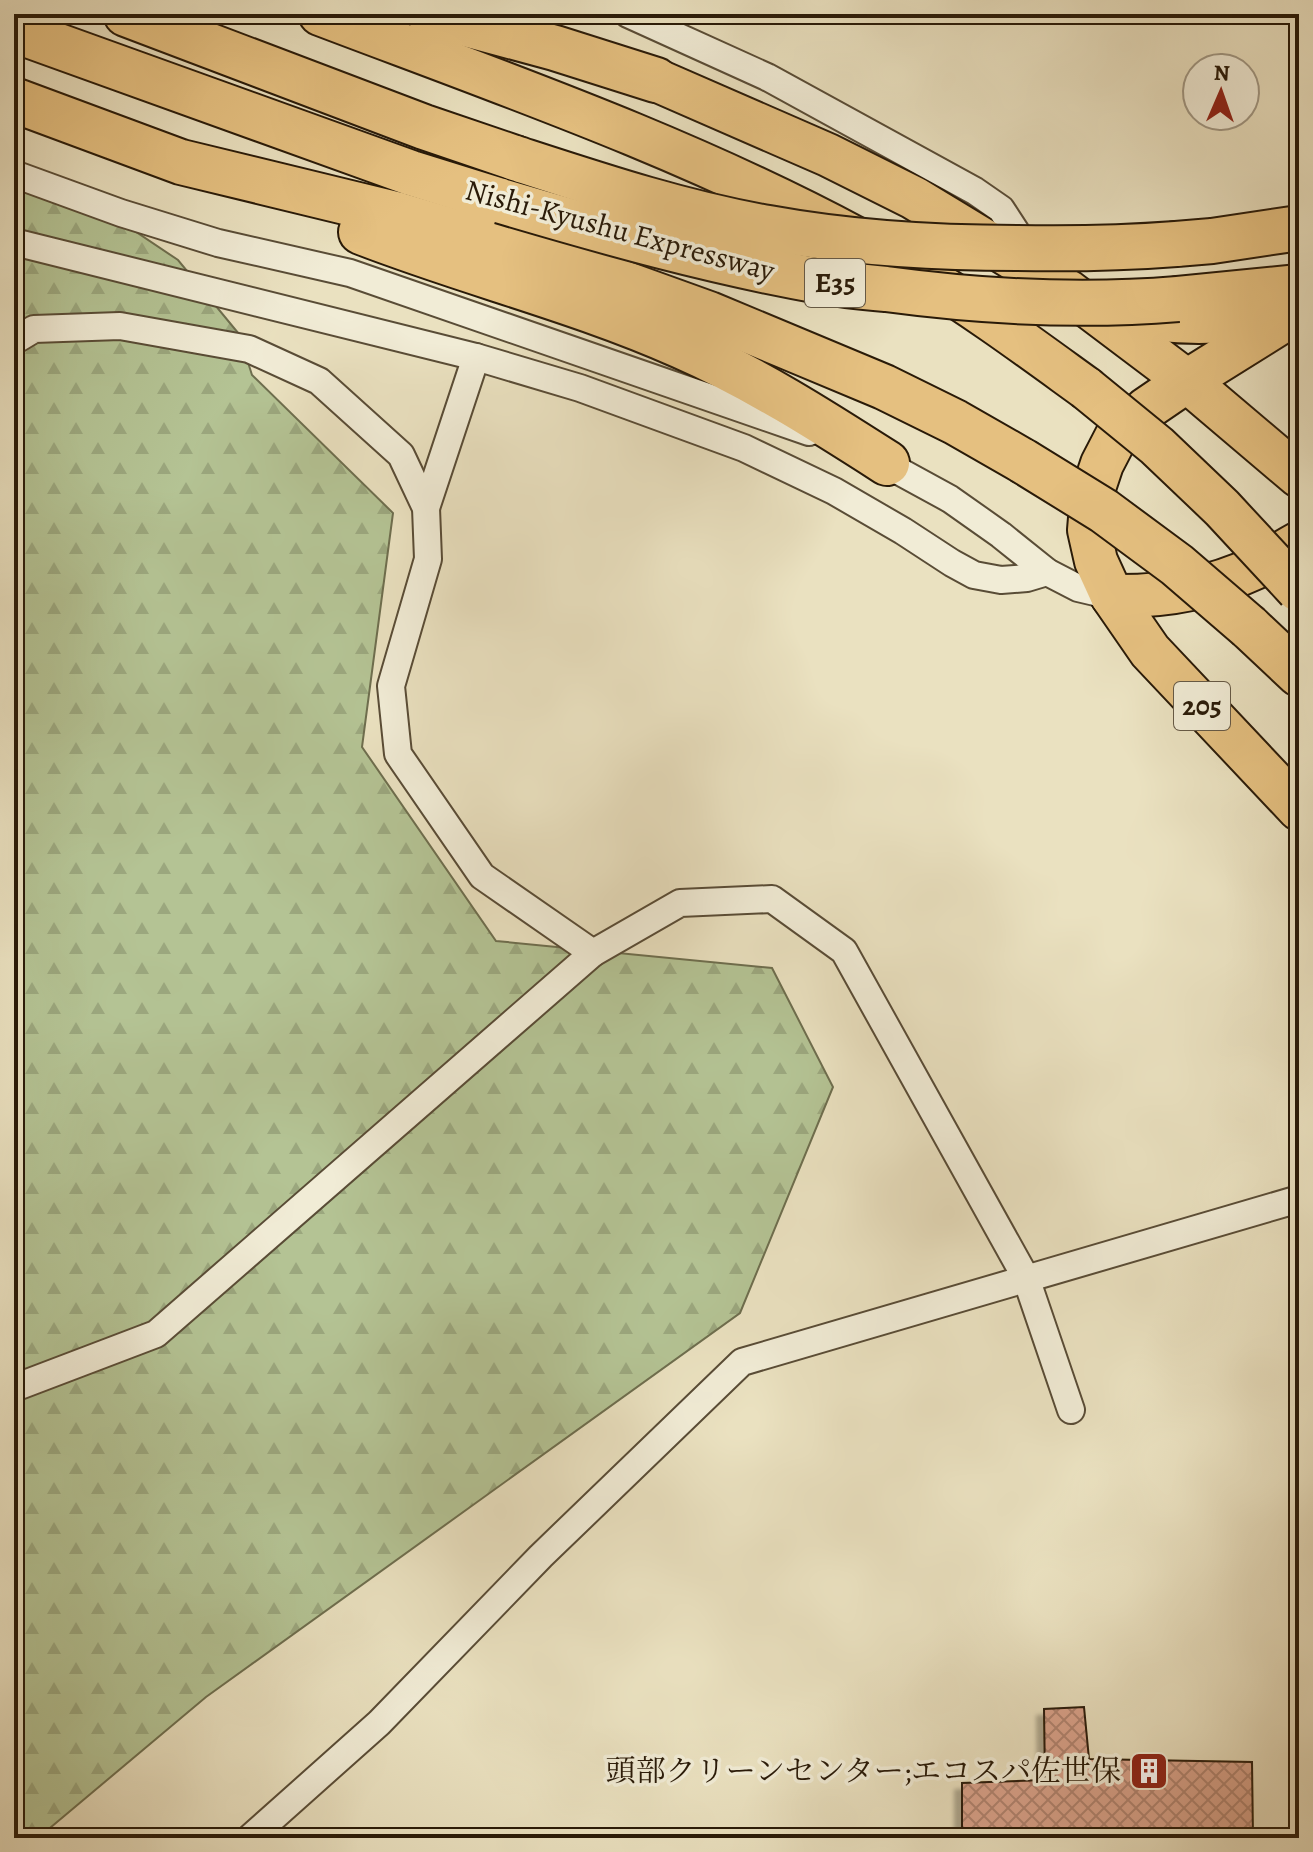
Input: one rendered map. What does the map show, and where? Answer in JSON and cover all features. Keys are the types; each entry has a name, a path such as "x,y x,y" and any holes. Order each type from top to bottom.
{"highway":[{"name":"Nishi-Kyushu Expressway","path":"126,14 424,127 515,158 692,212 769,228 836,238 977,248 1140,247 1212,241 1299,228"},
{"path":"320,14 631,133"},
{"path":"429,14 558,98 815,217 920,273 1008,331 1086,388 1157,446 1222,508 1298,591"},
{"path":"429,14 555,48 656,80 828,155 914,198 1069,292 1187,381 1299,476"},
{"name":"Nishi-Kyushu Expressway","path":"14,30 411,173 501,201 613,234 821,281 993,300 1096,303 1140,302 1299,287"},
{"path":"14,100 399,247 616,319 681,346 798,406 887,463"},
{"path":"181,162 399,215 623,283 724,319 884,387 955,422 1104,511 1165,556 1299,674"},
{"path":"1069,292 1115,312 1148,319 1188,322 1263,317 1299,310"},
{"name":"205","path":"1299,310 1146,409 1116,437 1102,464 1092,494 1089,530 1096,561 1112,596 1150,651 1299,809"},
{"path":"1112,596 1147,597 1220,582 1255,568 1299,543"}],"street":[{"path":"490,14 656,80"},
{"path":"628,14 767,77 975,191 1001,209 1016,232 1021,262"},
{"path":"14,174 121,213 218,243 350,273 824,437 887,463 950,499 1047,572 1078,588 1112,596"},
{"path":"14,242 476,357 580,388 744,448 834,491 974,575 1001,580 1027,578 1047,572"},
{"path":"14,341 34,329 120,326 249,349 319,381 401,455 426,508"},
{"path":"476,357 426,508 428,559 391,686 398,754 482,876 593,953"},
{"path":"14,1388 156,1334 593,953 680,903 772,899 844,951 1026,1278 1071,1410"},
{"path":"250,1838 379,1723 541,1556 742,1362 1299,1199"}],"green space":[{"path":"14,185 84,197 178,260 239,334 252,375 393,513 362,747 496,941 772,968 833,1087 740,1313 206,1697 38,1838 14,1838"}],"building":[{"name":"頭部クリーンセンター;エコスパ佐世保","path":"1084,1707 1089,1759 1252,1762 1253,1838 962,1838 962,1783 1045,1780 1044,1709"}],"place":[{"name":"頭部クリーンセンター;エコスパ佐世保","path":"1149,1771"}]}
